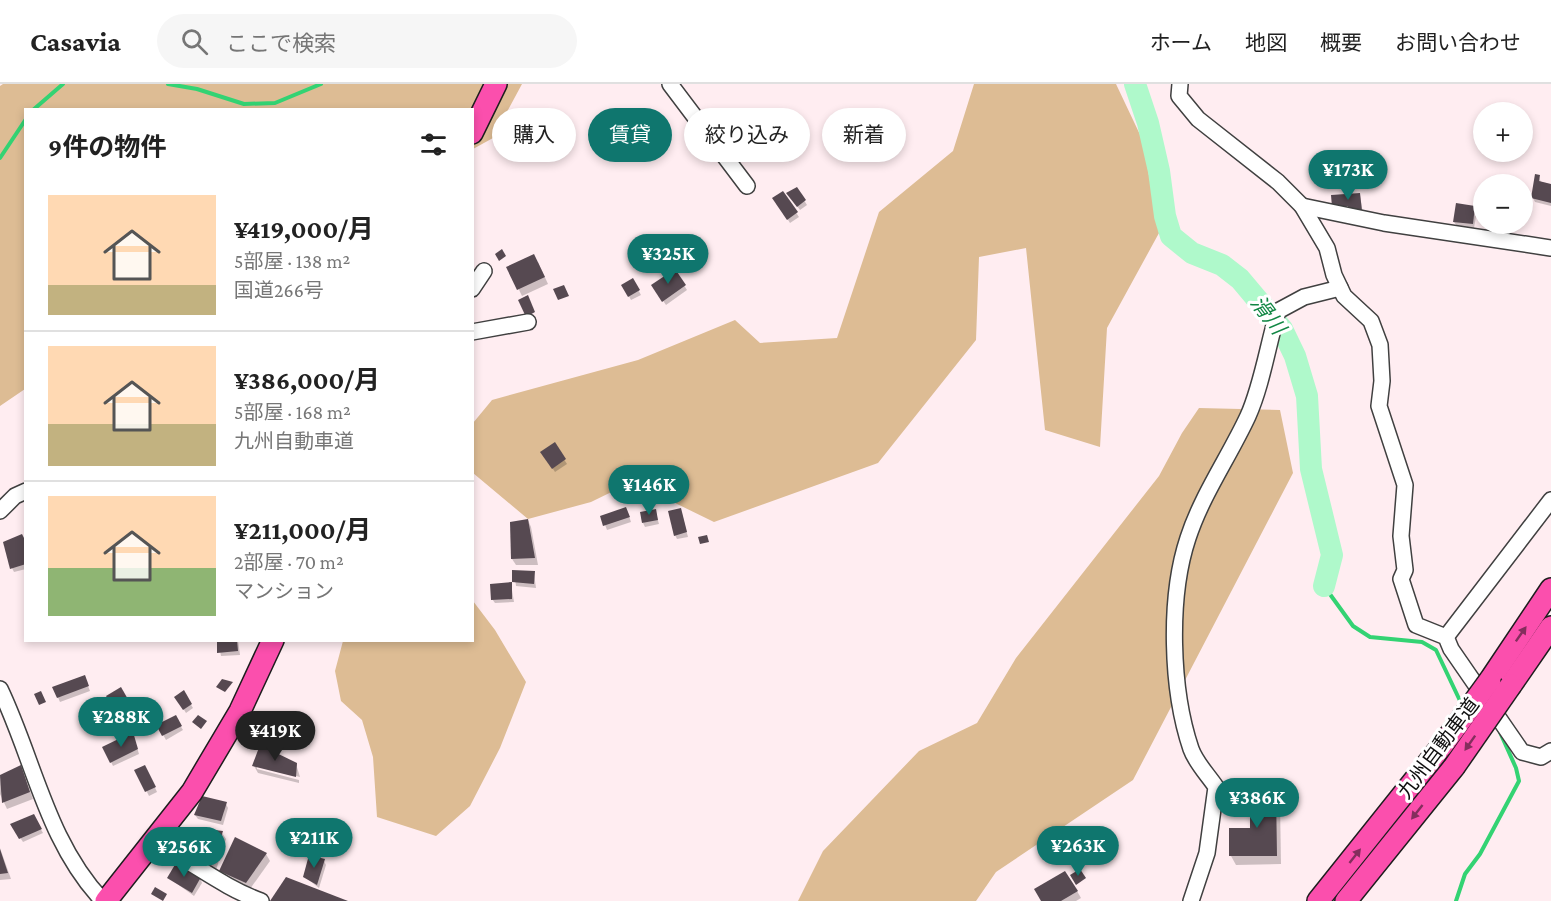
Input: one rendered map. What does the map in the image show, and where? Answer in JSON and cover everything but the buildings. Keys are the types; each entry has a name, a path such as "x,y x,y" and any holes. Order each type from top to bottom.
{"highway":[{"path":"474,129 496,84"},
{"name":"九州自動車道","path":"1318,901 1440,747 1490,680 1551,589"},
{"name":"九州自動車道","path":"1346,901 1454,766 1551,627"},
{"path":"105,901 192,792 240,711 272,642"}],"street":[{"path":"670,84 747,186"},
{"path":"1180,84 1179,96 1198,119 1278,182 1302,206 1326,249 1344,296 1371,321 1380,345 1382,381 1379,406 1405,485 1401,537 1405,570 1401,579 1403,593 1416,625 1446,637 1451,649 1522,752 1541,757 1551,751"},
{"path":"1302,206 1383,223 1551,248"},
{"path":"1191,901 1207,853 1216,787 1191,751 1179,694 1176,612 1179,576 1188,539 1207,493 1248,414 1278,311 1304,297 1340,288"},
{"path":"474,332 528,322"},
{"path":"0,511 15,495 24,492"},
{"path":"1446,637 1551,501"},
{"path":"0,688 55,832 82,879 105,901"},
{"path":"153,842 182,856 241,894 261,901"}],"shaded area":[{"path":"3,84 522,84 509,108 492,108 492,139 474,148 474,108 24,108 24,390 0,406 0,86"},
{"path":"974,84 1116,84 1143,141 1159,233 1107,328 1100,447 1045,430 1026,248 979,257 976,340 878,463 714,522 632,482 591,502 528,519 474,474 474,422 492,400 638,360 735,320 760,343 837,338 879,212 953,151"},
{"path":"1199,408 1280,410 1293,473 1133,780 996,872 976,901 798,901 823,851 919,751 977,723 1016,658 1159,476 1182,433"},
{"path":"474,602 495,630 526,682 500,748 470,806 436,836 377,817 373,757 362,720 341,701 335,671 343,642 474,642"}],"waterway":[{"path":"35,108 63,84"},
{"path":"168,84 197,89 244,104 275,103 321,84"},
{"name":"滑川","path":"1135,84 1148,123 1159,171 1165,216 1171,236 1192,253 1222,265 1240,279 1282,329 1295,356 1307,396 1311,469 1332,555 1324,586"},
{"path":"0,158 24,122"},
{"path":"1324,586 1353,626 1370,637 1422,642 1436,650 1462,705"},
{"path":"1456,901 1465,874 1480,854 1519,781 1516,768 1499,730"}]}
